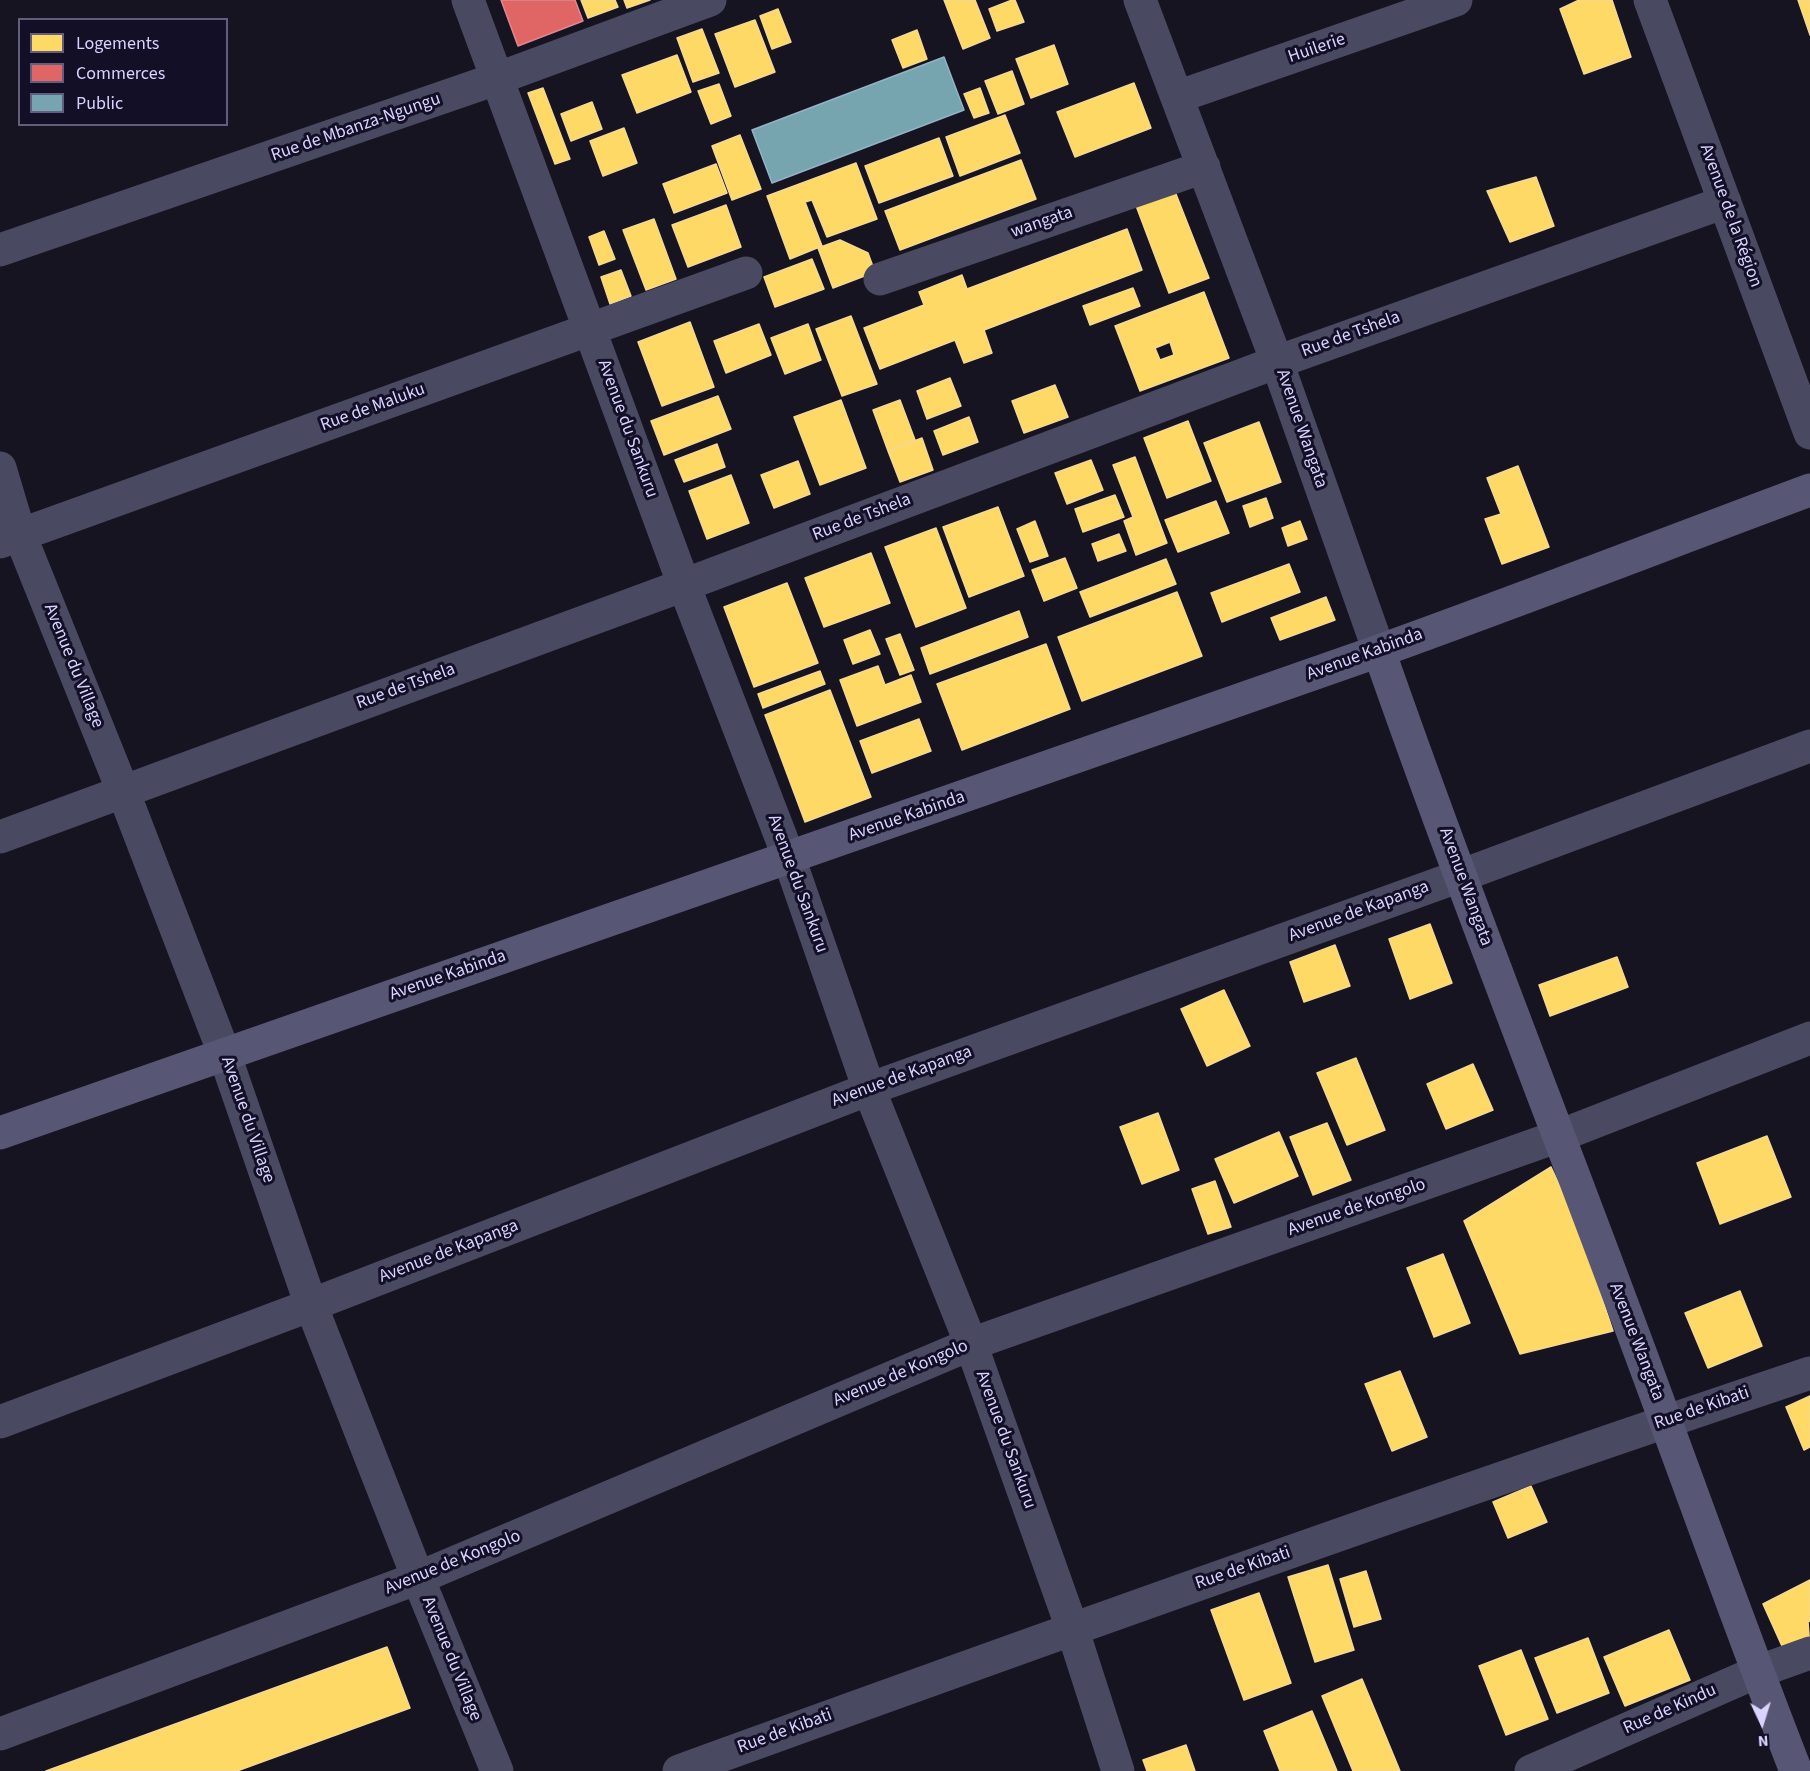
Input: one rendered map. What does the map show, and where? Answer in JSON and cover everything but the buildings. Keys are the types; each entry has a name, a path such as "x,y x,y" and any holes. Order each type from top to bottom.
{"street":[{"name":"Avenue du Sankuru","path":"468,0 684,585 789,858 868,1089 971,1344 1072,1628 1119,1771"},
{"name":"Rue de Mbanza-Ngungu","path":"0,250 496,79 710,0"},
{"name":"Avenue Wangata","path":"1140,0 1277,362 1460,876 1796,1771"},
{"name":"Huilerie","path":"1177,97 1456,0"},
{"name":"Avenue de la Région","path":"1650,0 1810,433"},
{"name":"wangata","path":"880,279 1204,167"},
{"name":"Rue de Tshela","path":"0,837 684,585 1277,362 1725,202"},
{"name":"Rue de Maluku","path":"10,539 746,273"},
{"name":"Avenue du Village","path":"0,468 10,539 123,791 224,1053 311,1305 418,1578 497,1771"},
{"name":"Avenue Kabinda","path":"0,1133 1379,651 1810,490"},
{"name":"Avenue de Kapanga","path":"0,1422 311,1305 868,1089 1460,876 1810,746"},
{"name":"Avenue de Kongolo","path":"0,1734 418,1578 971,1344 1559,1136 1810,1038"},
{"name":"Rue de Kibati","path":"679,1771 1072,1628 1810,1373"},
{"name":"Rue de Kindu","path":"1531,1771 1757,1672 1810,1653"}]}
